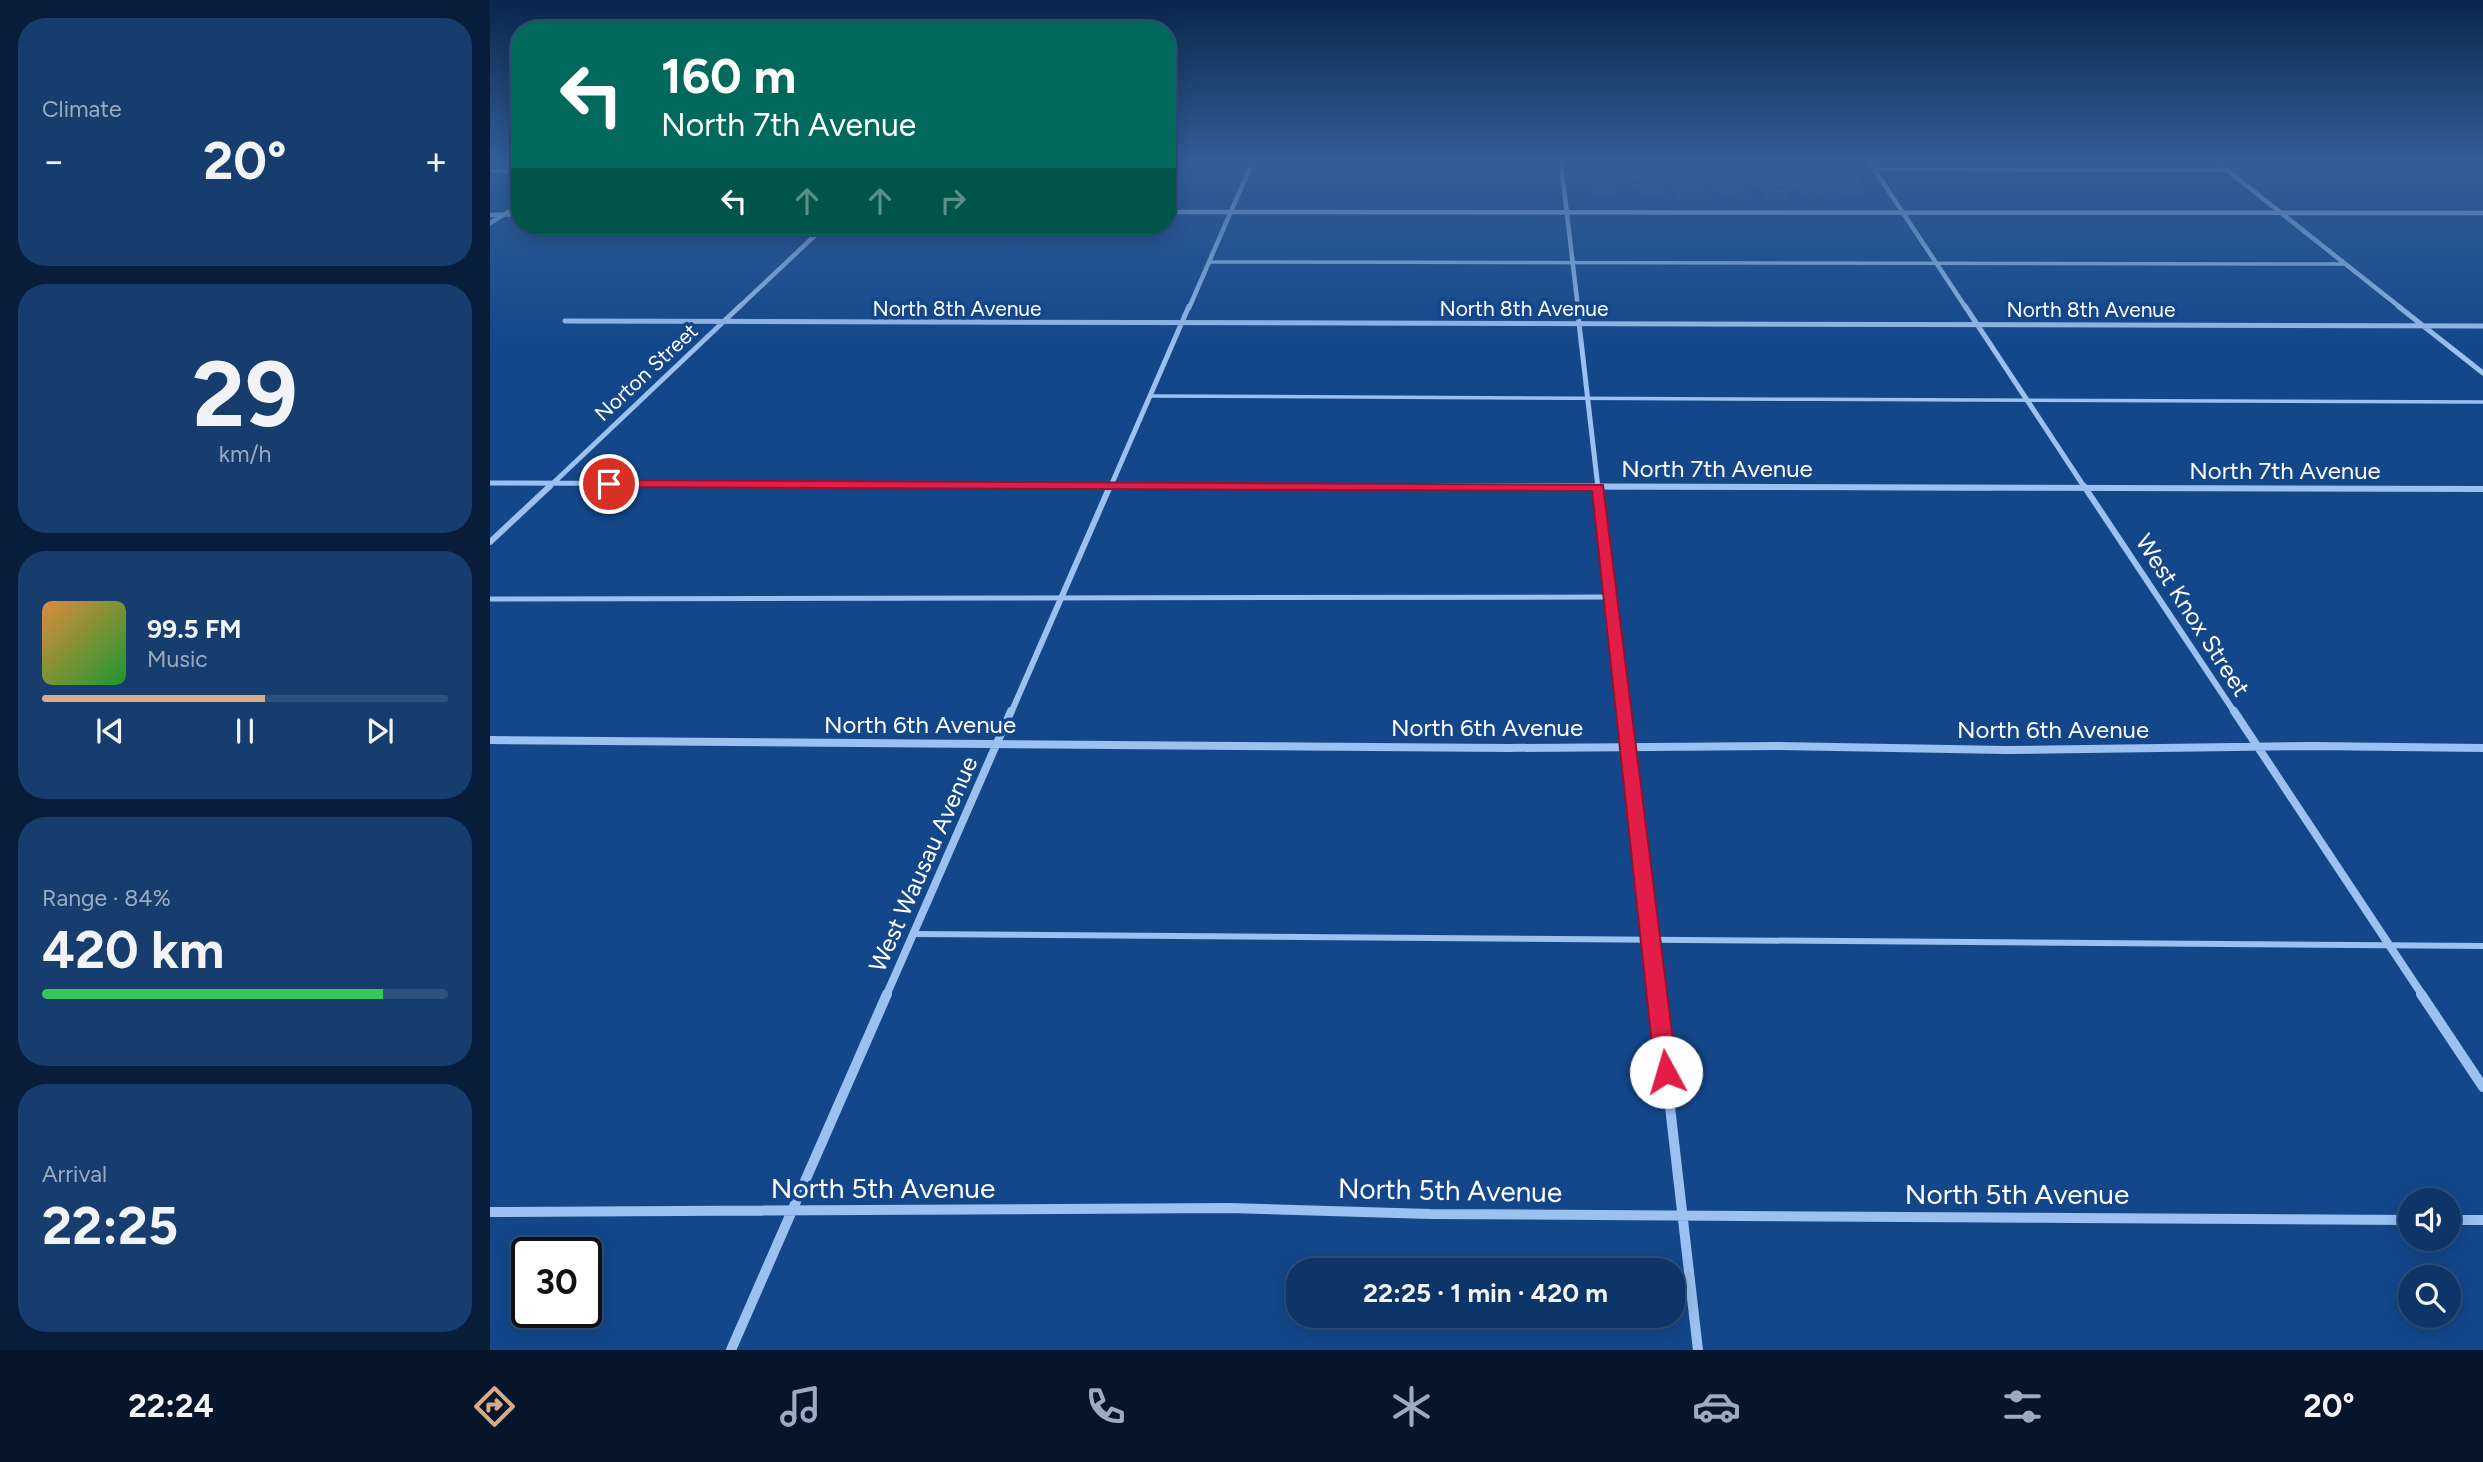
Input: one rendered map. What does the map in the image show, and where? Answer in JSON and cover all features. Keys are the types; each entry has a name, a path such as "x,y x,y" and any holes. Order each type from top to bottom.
{"street":[{"name":"West Wausau Avenue","path":"731,1350 1225,226"},
{"path":"1568,226 1698,1350"},
{"name":"West Knox Street","path":"1912,226 2483,1087"},
{"path":"2297,226 2483,373"},
{"name":"Norton Street","path":"490,542 815,235"},
{"name":"North 8th Avenue","path":"565,321 2483,326"},
{"name":"North 7th Avenue","path":"490,483 2483,489"},
{"name":"North 6th Avenue","path":"490,740 2006,750 2483,748"},
{"name":"North 5th Avenue","path":"490,1212 1229,1208 1430,1214 2398,1220"},
{"path":"2461,1220 2483,1220"}],"lane":[{"path":"1209,262 2344,264"},
{"path":"1150,396 1588,401 2025,398 2483,402"},
{"path":"490,598 1611,597"},
{"path":"913,934 2483,946"}],"route":[{"path":"609,484 1598,488 1666,1072"}]}
